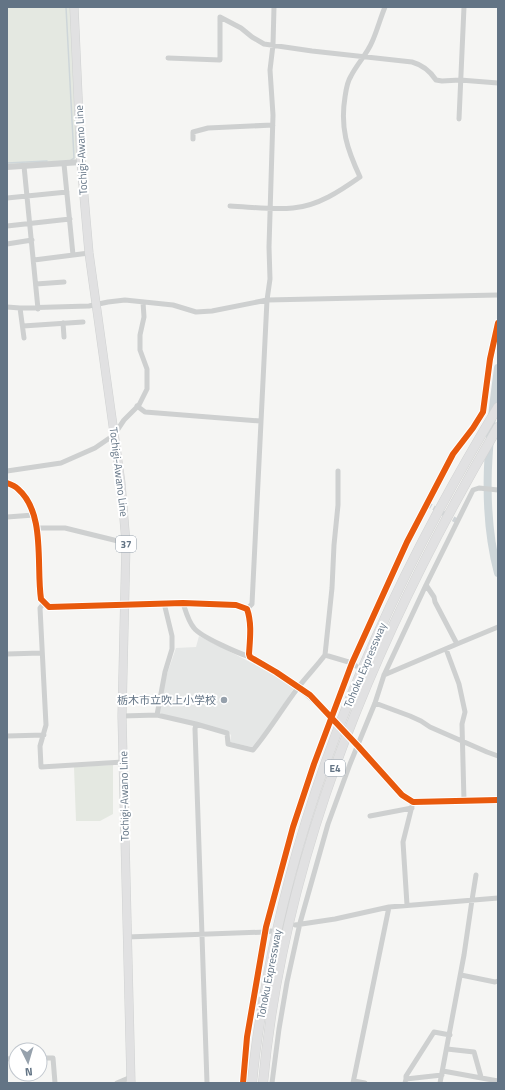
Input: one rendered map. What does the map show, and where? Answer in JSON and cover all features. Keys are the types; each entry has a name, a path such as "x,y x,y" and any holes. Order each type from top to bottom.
{"highway":[{"name":"Tohoku Expressway","path":"252,1083 262,1011 277,932 292,871 320,780 338,730 376,637 423,539 473,448 498,407"},
{"name":"Tohoku Expressway","path":"263,1083 272,1013 287,934 302,873 330,783 351,726 386,640 427,555 471,473 498,427"}],"main road":[{"name":"Tochigi-Awano Line","path":"74,7 81,162 89,253 124,507 126,543 122,716 131,1080"}],"street":[{"path":"246,609 252,604 260,421 267,300 270,279 269,208 273,125 270,70 273,45 274,7"},
{"path":"230,206 294,208 314,203 341,191 360,177 346,141 342,123 342,110 350,78 371,43 385,7"},
{"path":"459,119 464,7"},
{"path":"168,58 220,60 220,17 241,28 264,44 412,62 420,64 430,72 436,80 498,83"},
{"path":"193,139 193,132 208,128 273,125"},
{"path":"7,167 81,162"},
{"path":"64,164 73,255"},
{"path":"24,166 38,309"},
{"path":"7,198 67,192"},
{"path":"7,226 70,219"},
{"path":"7,244 32,240"},
{"path":"34,260 89,253"},
{"path":"36,284 64,282"},
{"path":"7,307 38,309 89,306 125,300 174,305 196,312 267,300 498,295"},
{"path":"7,471 61,463 95,448 114,435 124,420 144,397 147,384 146,369 140,350 140,335 144,317 143,302"},
{"path":"20,308 24,338"},
{"path":"23,326 83,322"},
{"path":"242,1083 247,1037 268,931 293,827 354,665 407,542 453,454 483,412 490,359 498,323"},
{"path":"63,324 64,337"},
{"path":"137,406 145,412 260,421"},
{"path":"122,716 157,715 196,724 227,733 228,744 253,750 265,736 299,687 325,655 338,505 338,471"},
{"path":"7,483 18,488 28,501 34,515 37,528 39,588 41,599 49,607 164,603 236,605 246,609 249,615 250,657"},
{"path":"272,1083 285,990 298,924 328,824 350,764 375,703 384,675 472,490 479,488 497,490"},
{"path":"7,517 34,515"},
{"path":"37,528 65,528 126,543"},
{"path":"426,585 434,597 435,602 457,644"},
{"path":"44,603 40,608 41,653 46,725 40,746 41,767 123,762"},
{"path":"157,715 165,672 172,649 172,636 164,603"},
{"path":"183,603 188,618 195,630 240,654 250,657 276,672 310,696 333,719"},
{"path":"384,675 498,627"},
{"path":"446,649 459,684 465,712 462,724 464,801"},
{"path":"7,654 41,653"},
{"path":"325,655 354,665"},
{"path":"375,703 410,716 430,727 498,756"},
{"path":"196,724 207,1083"},
{"path":"7,736 44,735"},
{"path":"353,740 412,805"},
{"path":"370,816 412,805 498,800"},
{"path":"407,905 403,842 412,805"},
{"path":"440,1083 461,975 476,875"},
{"path":"298,924 335,919 389,907 498,898"},
{"path":"365,1083 354,1082 389,907"},
{"path":"127,937 268,931"},
{"path":"461,975 495,982 498,981"},
{"path":"450,1035 434,1032 406,1076 405,1081 442,1073 480,1077 498,1081"},
{"path":"447,1049 474,1052 480,1077"},
{"path":"48,1058 53,1058 55,1083"},
{"path":"117,1083 131,1080"}],"shaded area":[{"path":"7,7 71,7 78,155 74,160 7,165"},
{"name":"栃木市立吹上小学校","path":"199,636 270,672 294,688 271,724 252,747 230,742 231,735 228,732 158,713 167,674 176,648 196,647"},
{"path":"113,765 113,814 100,821 76,821 74,767"}],"waterway":[{"path":"66,7 74,158 71,160"},
{"path":"7,163 47,161"},
{"path":"498,368 489,445 488,470 489,522 492,548 498,573"}],"tunnel":[{"path":"427,504 457,521"}],"cycle path":[{"path":"243,1083 247,1037 266,927 293,827 314,764 352,663 407,542 453,454 483,412 490,359 498,323"},
{"path":"7,483 18,489 27,499 33,512 38,541 41,599 49,607 183,603 236,605 247,609 250,625 250,657 276,672 310,695 402,795 413,802 498,800"}],"place":[{"name":"栃木市立吹上小学校","path":"224,700"}]}
